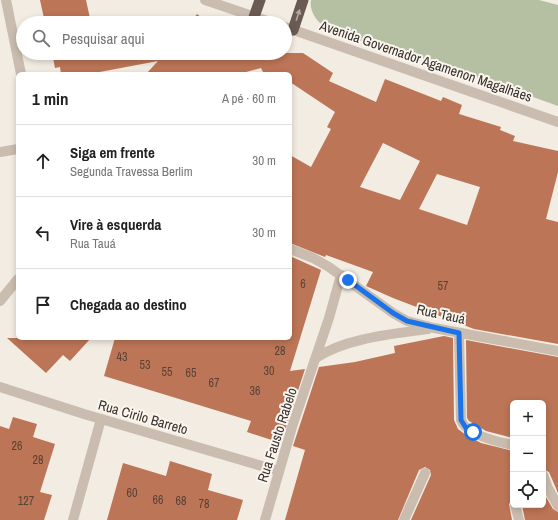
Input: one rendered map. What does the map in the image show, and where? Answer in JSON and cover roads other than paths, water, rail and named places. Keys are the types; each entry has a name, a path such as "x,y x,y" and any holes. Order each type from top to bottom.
{"highway":[{"path":"254,16 260,0"},
{"path":"292,22 303,0"}],"street":[{"path":"6,0 16,49"},
{"path":"205,0 251,16"},
{"name":"Avenida Governador Agamenon Magalhães","path":"292,29 558,122"},
{"path":"18,60 21,72"},
{"path":"0,152 16,149"},
{"name":"Rua Tauá","path":"292,250 313,258 341,275 393,313 407,321 459,333 558,351"},
{"name":"Rua Fausto Rabelo","path":"264,520 341,275"},
{"path":"0,300 16,281"},
{"path":"316,358 334,348 348,344 383,336 434,328"},
{"path":"459,333 462,424 473,432 510,444"},
{"name":"Rua Cirilo Barreto","path":"0,387 101,419 279,471"},
{"path":"72,520 101,419"},
{"path":"404,520 425,473"},
{"path":"546,483 558,506"},
{"path":"515,508 519,520"}]}
